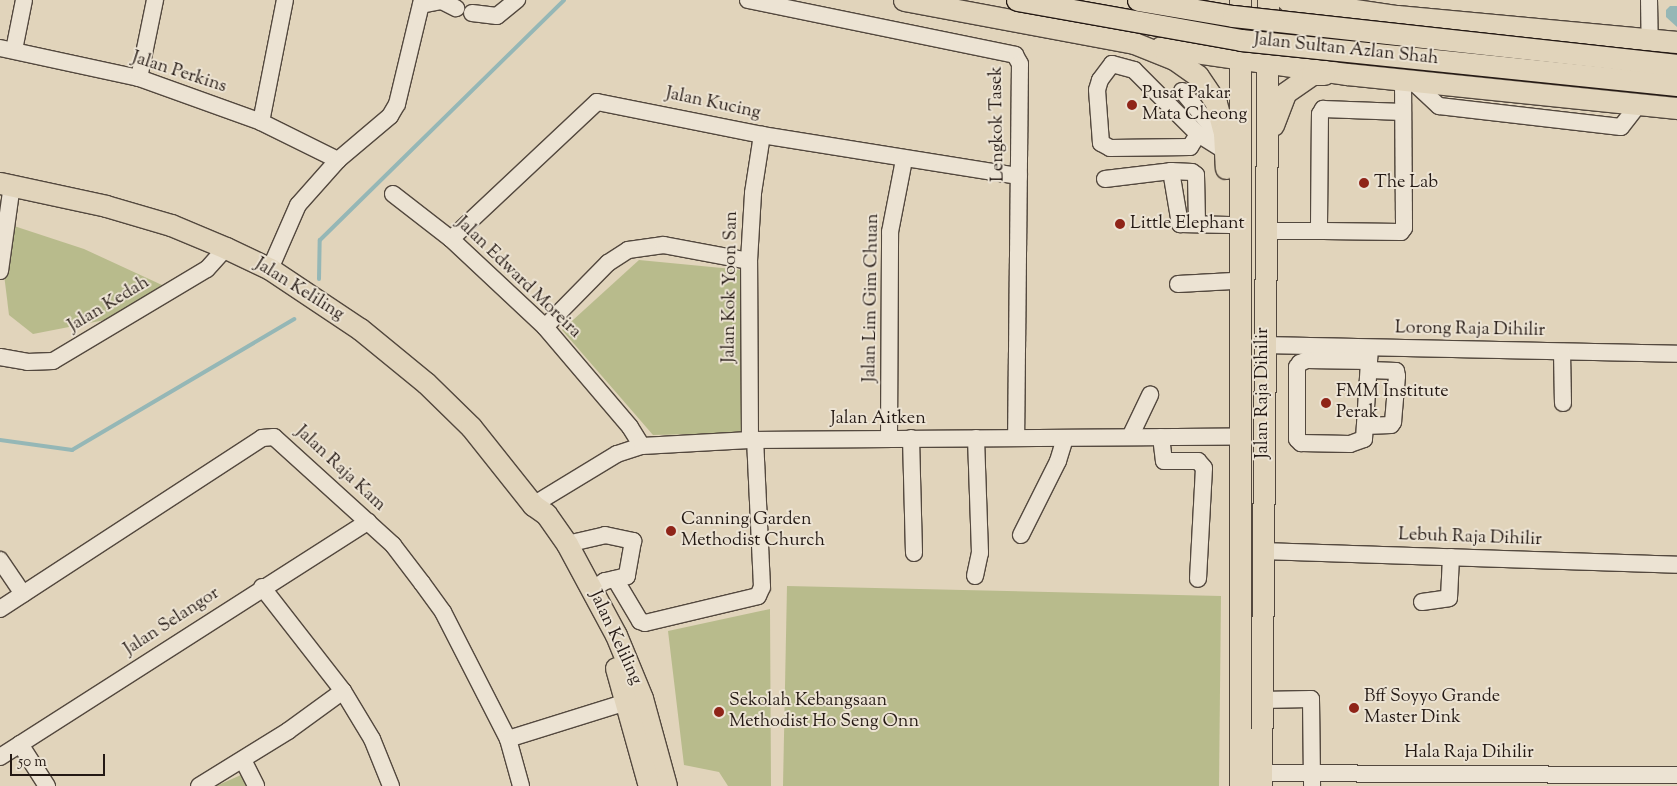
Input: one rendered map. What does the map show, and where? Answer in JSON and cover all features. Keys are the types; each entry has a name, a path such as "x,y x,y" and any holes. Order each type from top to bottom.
{"main road":[{"path":"904,0 1123,41 1240,60 1270,62 1354,75 1677,108"},
{"name":"Jalan Sultan Azlan Shah","path":"1016,0 1241,40 1677,85"},
{"name":"Jalan Sultan Azlan Shah","path":"1138,0 1242,17 1677,65"},
{"path":"1123,41 1145,38 1154,24 1158,6 1154,0"},
{"path":"1241,0 1270,62"},
{"name":"Jalan Raja Dihilir","path":"1240,786 1241,0"},
{"path":"1240,60 1268,0"},
{"name":"Jalan Raja Dihilir","path":"1261,779 1263,345 1270,62 1268,0"},
{"path":"1287,0 1339,4 1374,13 1677,42"},
{"path":"1354,75 1338,62 1331,44 1333,33 1348,20 1374,13"},
{"path":"1123,41 1174,60 1198,76 1216,103 1225,147 1239,396"},
{"path":"1267,141 1286,93 1300,80 1312,74 1354,75"},
{"name":"Jalan Keliling","path":"6,183 171,225 270,268 360,329 426,383 471,426 533,506 542,530 592,615 616,669 627,702 649,786"},
{"name":"Jalan Keliling","path":"533,506 546,514 567,544 593,589 642,698 666,786"}],"street":[{"path":"7,49 24,0"},
{"path":"139,78 155,0"},
{"path":"261,122 285,0"},
{"path":"472,13 497,16 517,0"},
{"name":"Lengkok Tasek","path":"748,0 1016,55 1020,64 1016,437"},
{"path":"1649,0 1650,39"},
{"path":"270,268 298,205 338,160 390,116 397,104 422,3 447,3"},
{"path":"1123,41 1112,64 1100,80 1097,90 1101,143 1110,148 1190,147 1198,134"},
{"name":"Jalan Perkins","path":"7,49 139,78 261,122 338,160"},
{"path":"1112,64 1134,70 1198,134 1225,147"},
{"path":"1408,80 1433,102 1455,108 1620,128 1639,104"},
{"path":"1266,231 1401,232 1404,228 1403,112 1408,80"},
{"path":"1455,108 1456,85"},
{"path":"1182,91 1225,147"},
{"path":"1522,92 1522,116"},
{"name":"Jalan Kucing","path":"451,239 597,102 762,135 904,160 1019,176"},
{"path":"1322,231 1319,226 1320,114 1323,109 1403,112"},
{"name":"Jalan Kok Yoon San","path":"615,579 640,621 645,623 758,596 762,587 753,440 749,261 753,193 762,135"},
{"name":"Jalan Lim Gim Chuan","path":"889,438 890,232 904,160"},
{"path":"1171,171 1177,220 1180,224 1230,225"},
{"path":"1105,179 1171,171 1192,172 1196,175 1197,224"},
{"path":"0,270 6,183"},
{"name":"Jalan Edward Moreira","path":"393,194 451,239 545,327 630,427 642,446"},
{"path":"545,327 608,263 628,250 664,245 749,261"},
{"name":"Jalan Kedah","path":"0,358 27,362 53,361 207,269 226,248"},
{"path":"1178,284 1233,282"},
{"name":"Lorong Raja Dihilir","path":"1263,345 1369,360 1562,352 1677,354"},
{"path":"1562,352 1563,403"},
{"path":"1365,426 1391,425 1393,422 1396,371 1369,360 1307,360 1297,367 1297,439 1301,443 1362,443 1365,426 1369,360"},
{"path":"1130,437 1150,395"},
{"name":"Jalan Raja Kam","path":"0,609 266,436 278,440 393,545 443,612 508,740 521,786"},
{"path":"1162,437 1164,461 1198,461 1204,468 1198,579"},
{"name":"Jalan Aitken","path":"533,506 618,454 642,446 753,440 1240,437"},
{"path":"911,438 914,553"},
{"path":"975,576 980,553 976,438"},
{"path":"1021,535 1058,461 1065,438"},
{"name":"Jalan Selangor","path":"0,757 368,522"},
{"path":"567,544 605,535 633,541 627,576 593,589"},
{"name":"Lebuh Raja Dihilir","path":"1262,551 1677,565"},
{"path":"1422,602 1449,598 1451,557"},
{"path":"0,560 23,594"},
{"path":"262,588 344,691 372,738 391,786"},
{"path":"199,786 243,760 344,691"},
{"path":"1261,700 1311,699 1312,780"},
{"path":"508,740 627,702"},
{"path":"20,744 47,786"},
{"path":"243,760 256,786"},
{"name":"Hala Raja Dihilir","path":"1261,779 1650,780 1677,775"}],"green space":[{"path":"14,226 84,249 162,285 110,319 33,334 9,315 3,266"},
{"path":"639,260 743,270 742,433 653,435 562,330"},
{"path":"787,586 1221,596 1219,786 783,786"},
{"name":"Sekolah Kebangsaan Methodist Ho Seng Onn","path":"770,609 771,786 728,786 719,772 684,765 668,631"},
{"path":"241,775 246,786 216,786"}],"water":[{"path":"1670,6 1677,6 1677,27 1666,17 1666,10"}],"waterway":[{"path":"319,279 320,240 564,0"},
{"path":"0,440 72,450 294,319"}],"place":[{"name":"Pusat Pakar Mata Cheong","path":"1132,105"},
{"name":"The Lab","path":"1364,183"},
{"name":"Little Elephant","path":"1120,224"},
{"name":"FMM Institute Perak","path":"1326,403"},
{"name":"Canning Garden Methodist Church","path":"671,531"},
{"name":"Bff Soyyo Grande Master Dink","path":"1354,708"},
{"name":"Sekolah Kebangsaan Methodist Ho Seng Onn","path":"719,712"}]}
